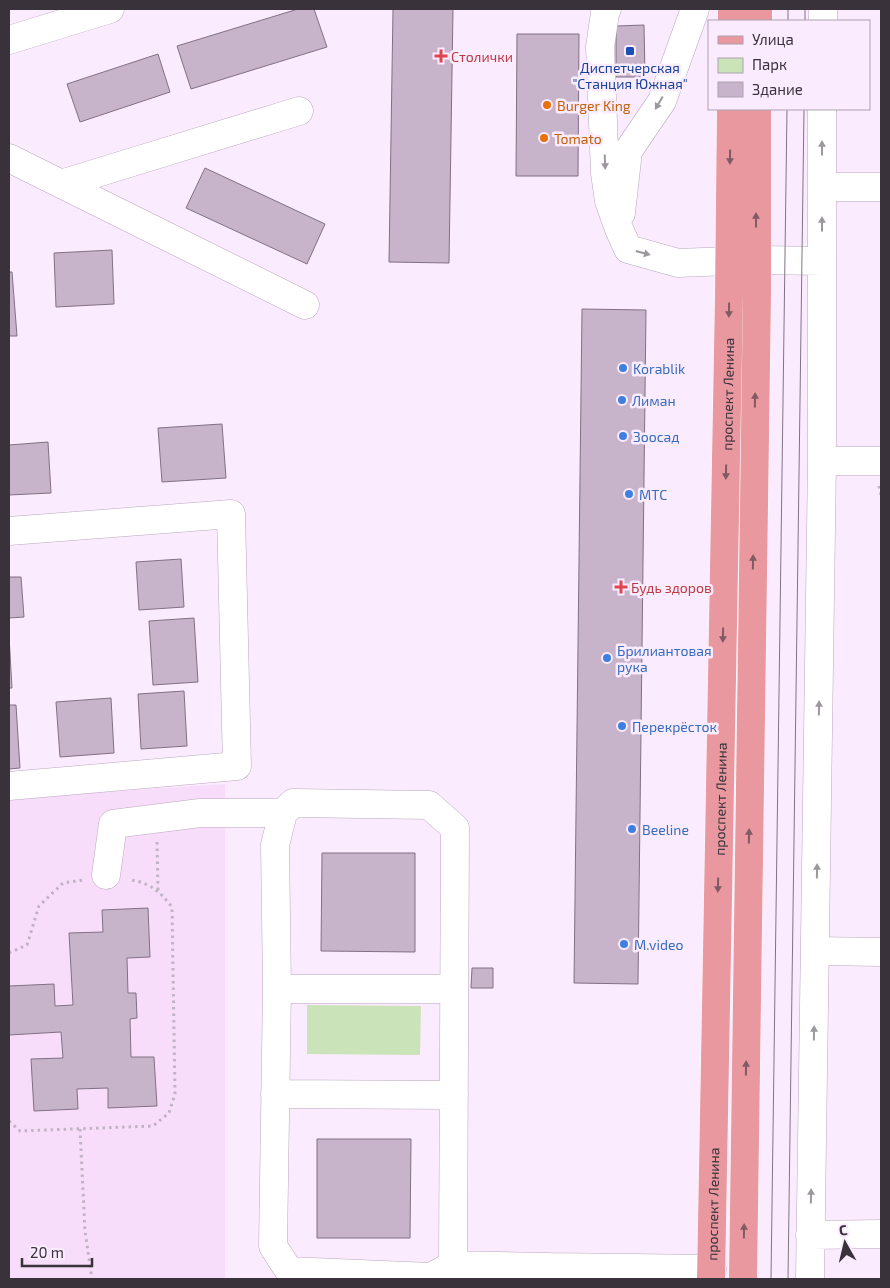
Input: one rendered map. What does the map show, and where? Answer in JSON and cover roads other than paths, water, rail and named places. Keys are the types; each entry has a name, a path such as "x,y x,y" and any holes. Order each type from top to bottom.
{"main road":[{"name":"проспект Ленина","path":"711,1274 731,110"},
{"name":"проспект Ленина","path":"743,1275 757,110"},
{"path":"729,261 756,260"},
{"path":"711,1274 743,1275"}],"street":[{"path":"9,40 110,9"},
{"path":"607,9 600,47 605,172 609,201 628,249 678,263 729,261"},
{"path":"619,229 628,151 662,101 695,9"},
{"path":"810,1279 822,461 822,110"},
{"path":"61,184 299,111"},
{"path":"9,158 305,305"},
{"path":"822,187 881,187"},
{"path":"756,260 822,260"},
{"path":"822,461 881,461"},
{"path":"9,531 231,514 237,766 9,786"},
{"path":"453,1265 455,828 429,805 293,803 283,813 275,845 274,1246 289,1271 431,1277 453,1265 544,1273 711,1274"},
{"path":"106,875 113,824 200,813 283,813"},
{"path":"816,951 881,952"},
{"path":"276,989 454,989"},
{"path":"275,1094 454,1095"},
{"path":"810,1235 881,1234"}],"tram line":[{"path":"788,9 788,20"},
{"path":"805,9 805,20"},
{"path":"771,1279 787,110"},
{"path":"788,1279 804,110"}],"place":[{"name":"Диспетчерская \"Станция Южная\"","path":"630,51"},
{"name":"Столички","path":"441,56"},
{"name":"Burger King","path":"547,105"},
{"name":"Tomato","path":"544,138"},
{"name":"Korablik","path":"623,368"},
{"name":"Лиман","path":"622,400"},
{"name":"Зоосад","path":"623,436"},
{"name":"МТС","path":"629,494"},
{"name":"Будь здоров","path":"621,587"},
{"name":"Брилиантовая рука","path":"607,658"},
{"name":"Перекрёсток","path":"622,726"},
{"name":"Beeline","path":"632,829"},
{"name":"M.video","path":"624,944"}]}
